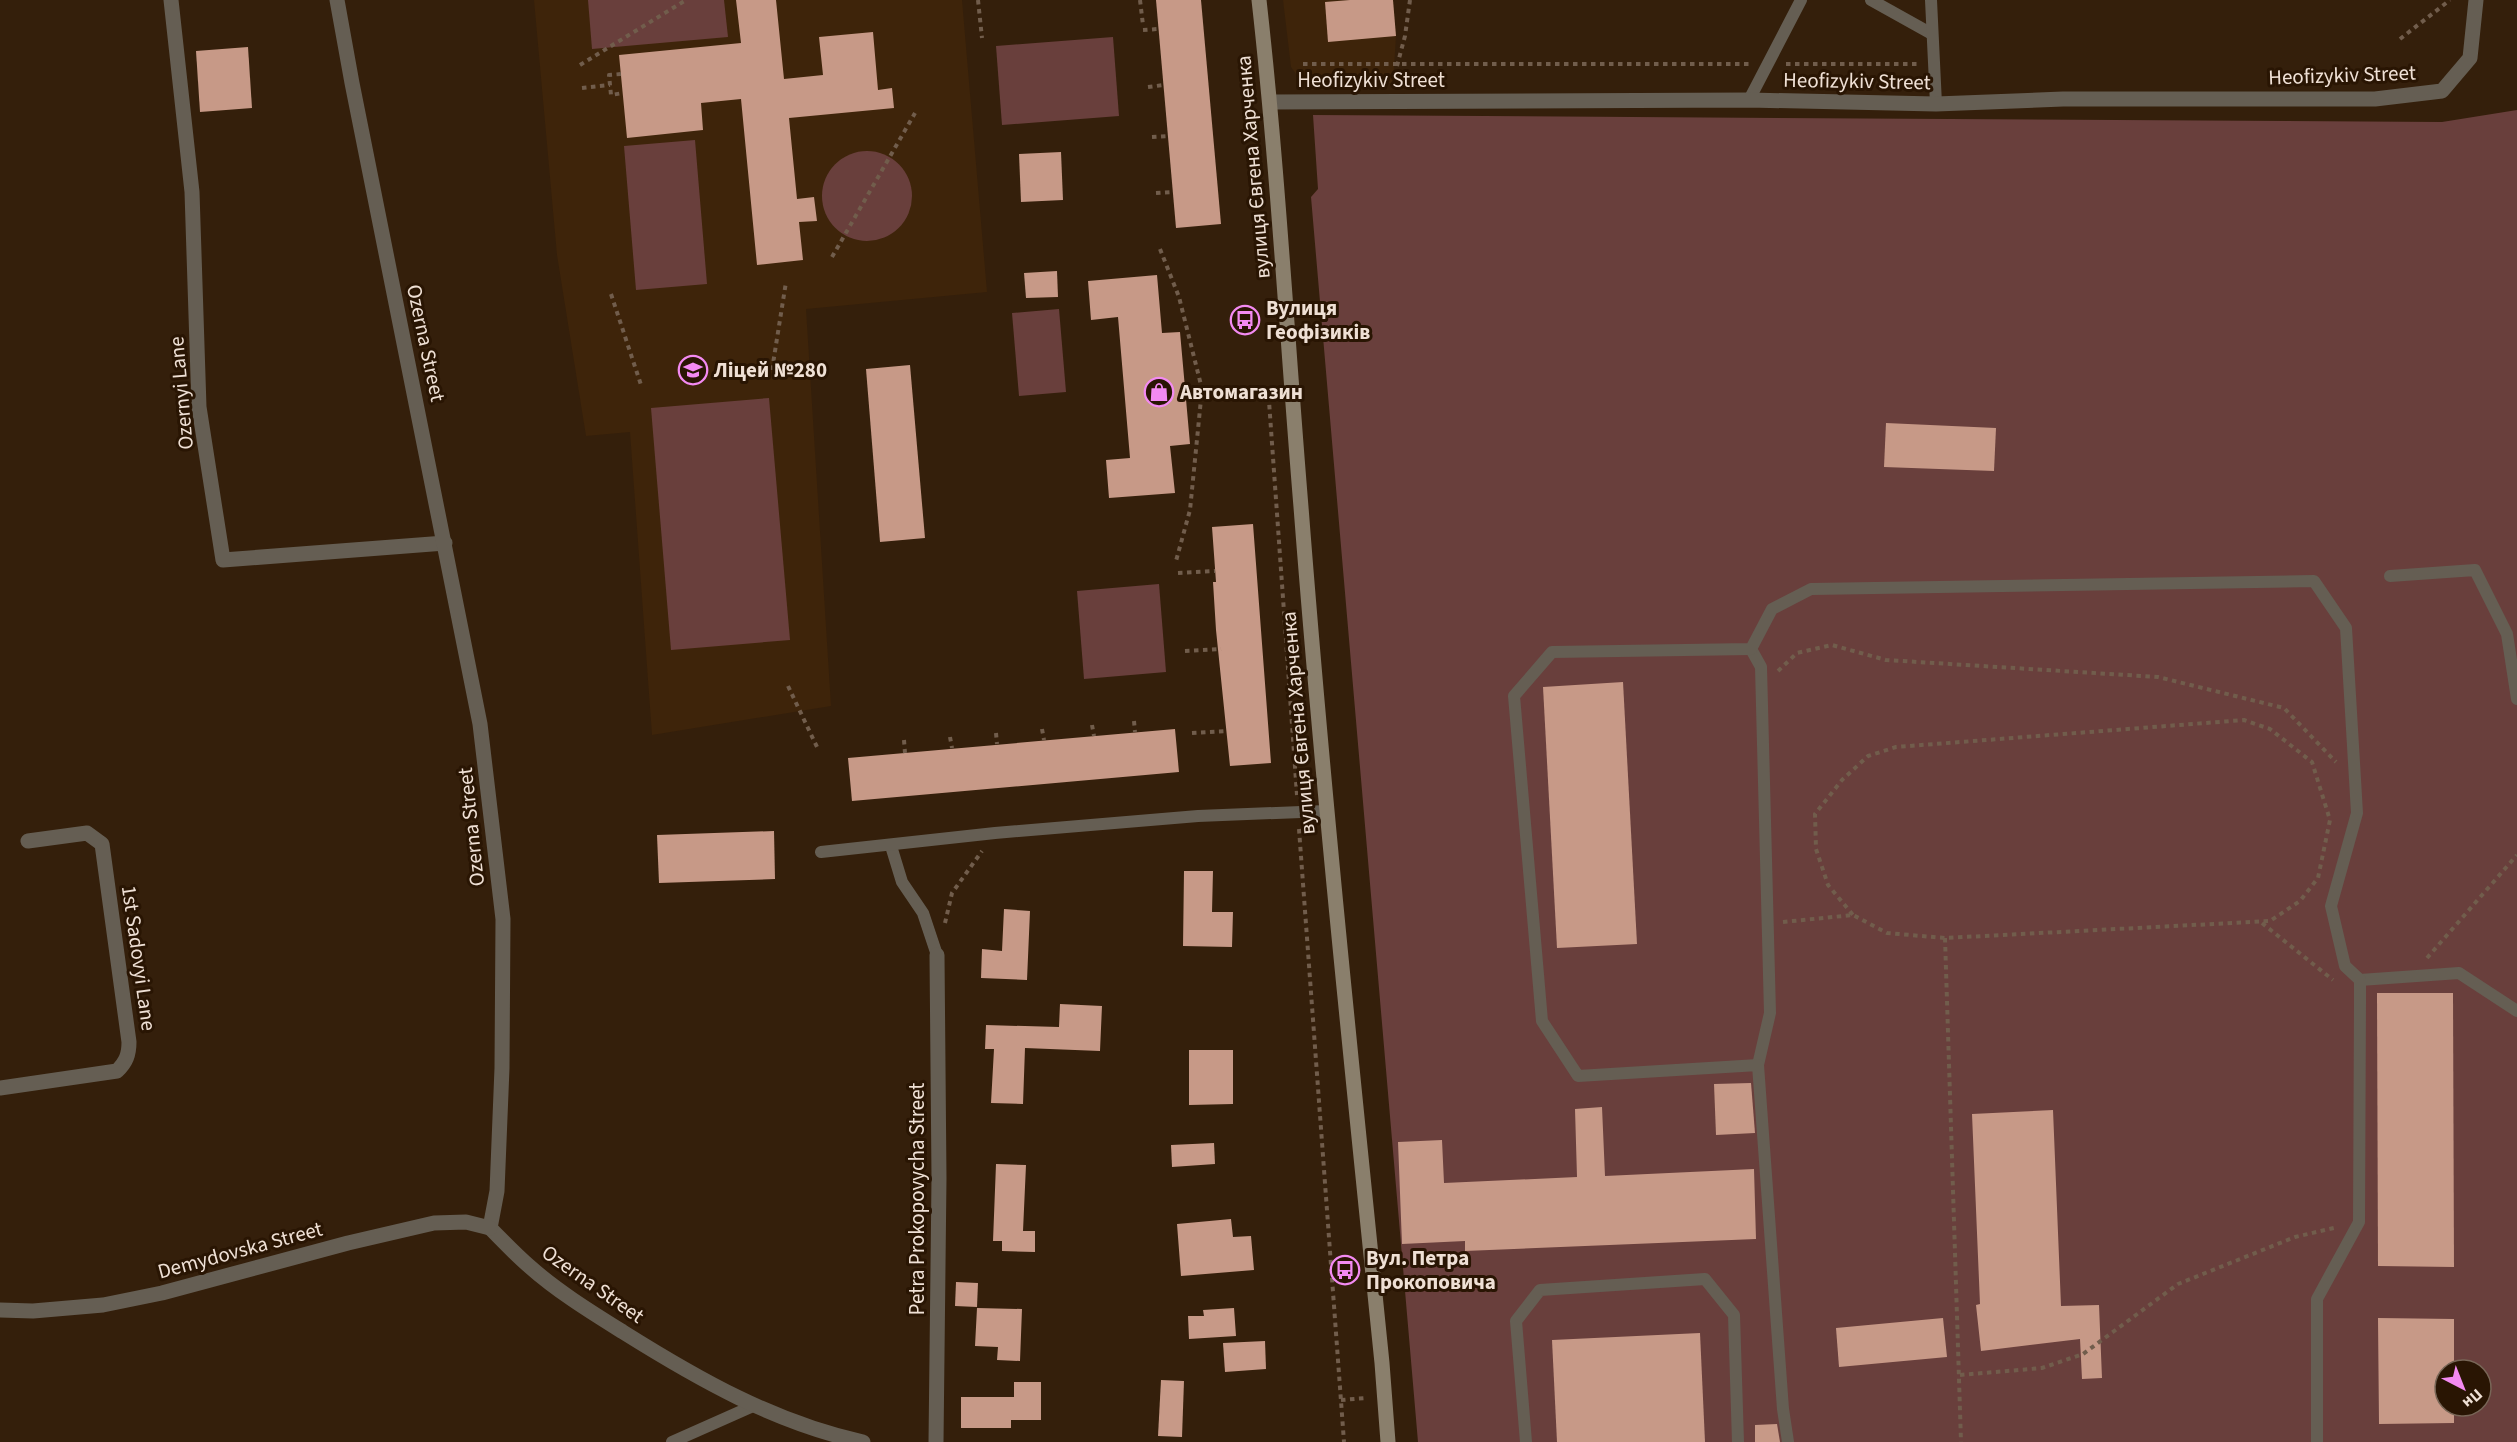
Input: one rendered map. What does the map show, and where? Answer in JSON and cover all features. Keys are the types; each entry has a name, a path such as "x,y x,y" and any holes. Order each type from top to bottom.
{"main road":[{"name":"вулиця Євгена Харченка","path":"1259,0 1271,102 1326,811 1388,1442"}],"street":[{"name":"Ozernyi Lane","path":"171,0 192,192 199,407 224,560 445,543"},
{"name":"Ozerna Street","path":"337,0 480,724 502,919 502,1068 497,1191 490,1228 530,1267 594,1313 676,1365 753,1406 834,1436 863,1442"},
{"name":"Heofizykiv Street","path":"1271,102 1749,100 1936,104 2075,99 2375,99 2442,91 2470,58 2476,0"},
{"name":"1st Sadovyi Lane","path":"0,1088 117,1071 129,1054 102,844 87,833 28,840"},
{"name":"Petra Prokopovycha Street","path":"936,1442 939,1178 937,955"},
{"name":"Demydovska Street","path":"0,1310 33,1311 122,1301 162,1293 348,1243 434,1223 466,1222 490,1228"}],"lane":[{"path":"1749,100 1801,0"},
{"path":"1871,0 1932,33"},
{"path":"1931,0 1936,104"},
{"path":"2390,576 2475,570 2507,634 2517,699"},
{"path":"1751,649 1772,609 1811,589 2314,581 2346,628 2357,813 2331,906 2345,966 2360,980 2458,973 2517,1011"},
{"path":"1751,649 1761,667 1762,686 1770,1013 1758,1065 1788,1442"},
{"path":"1751,649 1552,652 1514,696 1542,1021 1578,1076 1758,1065"},
{"path":"821,852 995,833 1198,816 1326,811"},
{"path":"891,846 902,882 924,913 937,955"},
{"path":"2317,1442 2317,1299 2359,1222 2360,980"},
{"path":"1526,1442 1516,1321 1540,1290 1705,1279 1734,1315 1738,1442"},
{"path":"672,1442 753,1406"}],"path":[{"path":"580,65 686,0"},
{"path":"978,0 982,38"},
{"path":"1140,0 1143,27 1158,29"},
{"path":"1397,66 1405,36 1410,0"},
{"path":"2400,39 2450,0"},
{"path":"1303,64 1397,66 1934,64"},
{"path":"621,74 609,75 610,85 612,95 623,93"},
{"path":"582,88 610,85"},
{"path":"1148,87 1164,85"},
{"path":"832,257 915,113"},
{"path":"1152,137 1168,135"},
{"path":"1156,193 1173,192"},
{"path":"1160,249 1179,297 1202,389 1190,510 1176,561"},
{"path":"772,370 786,282"},
{"path":"612,294 642,388"},
{"path":"1268,387 1344,1442"},
{"path":"1185,391 1202,389"},
{"path":"1178,573 1215,571"},
{"path":"1762,686 1797,653 1832,645 1886,660 2158,676 2284,708 2338,764"},
{"path":"1185,651 1221,649"},
{"path":"788,686 817,747"},
{"path":"2244,720 2270,729 2312,762 2330,820 2318,878 2300,901 2270,921 2261,922 1945,938 1887,933 1852,915 1828,885 1816,849 1815,814 1842,780 1868,756 1896,747 2244,720"},
{"path":"1134,721 1135,732"},
{"path":"1092,725 1094,736"},
{"path":"1042,729 1044,740"},
{"path":"1192,733 1227,731"},
{"path":"996,733 997,744"},
{"path":"950,737 952,748"},
{"path":"903,740 905,753"},
{"path":"944,924 952,893 995,833"},
{"path":"2411,977 2517,855"},
{"path":"1767,924 1852,915"},
{"path":"2261,922 2333,981"},
{"path":"1945,938 1961,1442"},
{"path":"1960,1376 2042,1368 2083,1354 2178,1284 2295,1237 2359,1222"}],"shaded area":[{"name":"Ліцей №280","path":"534,0 962,0 987,292 806,309 831,706 652,735 630,432 586,436 557,255"},
{"path":"588,0 724,0 728,37 592,49"},
{"path":"1283,0 1393,0 1396,36 1393,83 1316,86 1299,78 1291,67"},
{"path":"1113,37 1119,116 1002,125 996,46"},
{"path":"2517,110 2517,1442 1418,1442 1311,197 1318,189 1313,115 2442,122"},
{"path":"695,140 707,284 636,290 624,146"},
{"path":"867,151 884,155 899,164 908,179 912,196 908,213 899,228 884,237 867,241 850,237 835,228 826,213 822,196 826,179 835,164 850,155"},
{"path":"1059,309 1066,392 1019,396 1012,313"},
{"path":"769,398 790,640 671,650 651,408"},
{"path":"1159,584 1166,672 1084,679 1077,591"}],"building":[{"path":"736,0 776,0 784,79 823,75 819,37 873,32 878,90 892,88 894,108 789,118 797,199 814,197 817,221 799,222 803,260 757,265 741,99 701,103 703,130 627,138 619,55 741,43"},
{"path":"1156,0 1201,0 1221,224 1176,228"},
{"path":"1393,0 1396,36 1328,42 1325,2"},
{"path":"248,47 252,108 200,112 196,51"},
{"path":"1061,152 1063,200 1021,202 1019,154"},
{"path":"1057,271 1058,297 1026,298 1024,273"},
{"path":"1157,275 1162,333 1180,332 1190,444 1170,446 1175,493 1109,498 1106,460 1130,458 1118,317 1091,320 1088,281"},
{"path":"910,365 925,538 880,542 866,369"},
{"path":"1886,423 1996,428 1994,471 1884,467"},
{"path":"1253,524 1271,763 1230,766 1216,630 1213,582 1216,582 1212,527"},
{"path":"1623,682 1637,944 1557,948 1543,687"},
{"path":"1175,729 1179,772 852,801 848,758"},
{"path":"774,831 775,879 659,883 657,835"},
{"path":"1184,871 1213,871 1212,912 1233,912 1232,947 1183,946"},
{"path":"1004,909 1030,911 1027,980 981,978 982,949 1002,951"},
{"path":"2377,993 2453,993 2454,1267 2378,1266"},
{"path":"1060,1004 1102,1006 1100,1051 1025,1048 1023,1104 991,1103 994,1049 985,1049 986,1025 1059,1027"},
{"path":"1189,1050 1233,1050 1233,1104 1189,1105"},
{"path":"1751,1083 1755,1133 1716,1135 1714,1084"},
{"path":"1602,1107 1605,1176 1754,1169 1756,1239 1465,1251 1465,1241 1402,1244 1398,1142 1442,1140 1444,1183 1577,1177 1575,1109"},
{"path":"2053,1110 2061,1306 2099,1305 2102,1378 2082,1379 2080,1339 1981,1351 1976,1305 1980,1304 1972,1114"},
{"path":"1214,1143 1215,1164 1172,1167 1171,1145"},
{"path":"996,1164 1026,1165 1023,1231 1035,1231 1035,1252 1002,1251 1002,1241 993,1241"},
{"path":"1231,1219 1233,1237 1251,1236 1254,1270 1181,1276 1177,1224"},
{"path":"956,1282 978,1283 977,1307 955,1306"},
{"path":"977,1308 1022,1309 1020,1361 997,1360 998,1347 975,1346"},
{"path":"1234,1308 1236,1336 1189,1339 1188,1316 1204,1316 1203,1310"},
{"path":"1943,1318 1947,1357 1839,1367 1836,1328"},
{"path":"2378,1318 2454,1319 2454,1358 2433,1358 2433,1418 2454,1418 2454,1423 2379,1424"},
{"path":"1700,1333 1705,1442 1557,1442 1552,1340"},
{"path":"1265,1341 1266,1369 1225,1372 1223,1343"},
{"path":"1161,1380 1184,1381 1182,1437 1158,1436"},
{"path":"1014,1382 1041,1382 1041,1420 1011,1420 1011,1428 961,1428 961,1397 1014,1397"},
{"path":"1777,1424 1780,1442 1755,1442 1755,1425"}],"place":[{"name":"Вулиця Геофізиків","path":"1245,320"},
{"name":"Ліцей №280","path":"693,370"},
{"name":"Автомагазин","path":"1159,392"},
{"name":"Вул. Петра Прокоповича","path":"1345,1270"}]}
